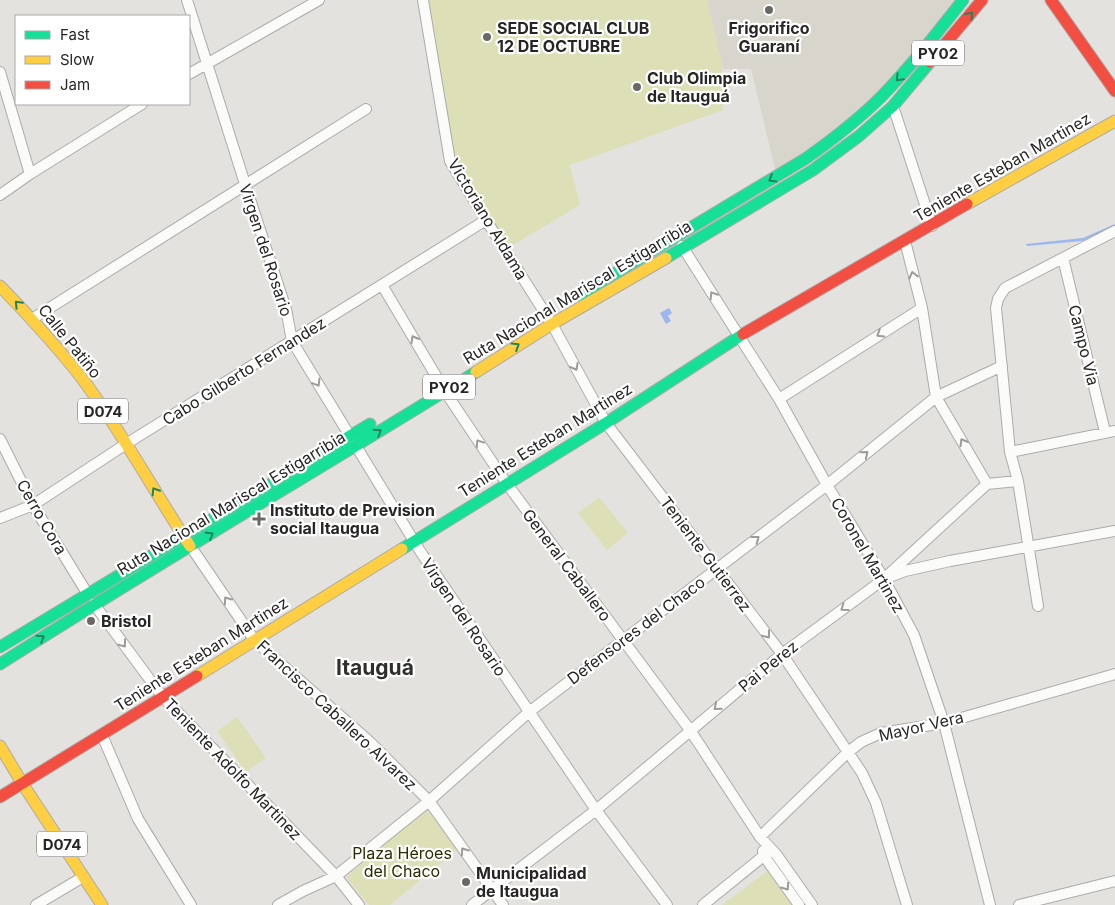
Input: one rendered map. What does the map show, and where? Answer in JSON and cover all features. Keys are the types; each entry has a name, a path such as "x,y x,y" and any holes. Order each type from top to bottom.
{"main road":[{"name":"Ruta Nacional Mariscal Estigarribia","path":"0,664 94,604 356,447 441,386 550,319 676,236 805,159 854,122 882,96 910,66 963,0"},
{"name":"Ruta Nacional Mariscal Estigarribia","path":"550,319 684,248 813,170 859,136 893,106 982,0"},
{"path":"1051,0 1115,91"},
{"name":"Teniente Esteban Martinez","path":"0,797 606,423 740,336 932,226 990,190 1115,121"},
{"name":"Calle Patiño","path":"0,286 32,319 80,377 126,444 191,547"},
{"name":"Ruta Nacional Mariscal Estigarribia","path":"423,391 441,386"},
{"name":"Ruta Nacional Mariscal Estigarribia","path":"0,647 382,416"},
{"name":"D074","path":"0,746 102,905"}],"street":[{"name":"Virgen del Rosario","path":"187,0 286,309 292,341 414,541 596,810 666,905"},
{"path":"190,73 319,0"},
{"name":"Victoriano Aldama","path":"423,0 450,161 550,319"},
{"path":"0,72 3,90 30,174"},
{"path":"0,195 140,105"},
{"path":"893,106 932,226"},
{"path":"32,319 366,109"},
{"name":"Cabo Gilberto Fernandez","path":"0,518 33,505 126,444 486,220"},
{"path":"1038,606 1018,481 1010,452 996,308 1001,292 1005,288 1115,231"},
{"name":"Coronel Martinez","path":"676,236 778,399 884,579 914,635 944,723 990,905"},
{"name":"Teniente Esteban Martinez","path":"905,241 922,308 936,397 987,484"},
{"name":"Campo Via","path":"1062,258 1110,432"},
{"name":"General Caballero","path":"382,285 441,386 507,484 690,730 760,838 799,905"},
{"path":"778,399 922,308"},
{"name":"Teniente Gutierrez","path":"550,319 606,423 782,654 862,773 876,803 907,905"},
{"name":"Defensores del Chaco","path":"278,905 336,876 429,801 529,712 827,485 936,397 1002,366"},
{"path":"1010,452 1110,432"},
{"name":"Cerro Cora","path":"0,439 33,505 87,593"},
{"path":"884,579 987,484 1018,481"},
{"name":"Pai Perez","path":"472,905 596,810 782,654 884,579 906,570 1115,531"},
{"name":"Francisco Caballero Alvarez","path":"191,547 255,640 370,742 429,801 503,905"},
{"name":"Teniente Adolfo Martinez","path":"94,604 162,696 336,876 359,905"},
{"name":"Mayor Vera","path":"760,838 847,753 861,742 881,733 944,723 1115,674"},
{"path":"102,735 138,819 191,905"},
{"path":"704,905 770,855"},
{"path":"714,905 770,855"},
{"name":"General Caballero","path":"770,855 812,905"},
{"path":"36,905 84,877"},
{"path":"1019,905 1115,881"}],"shaded area":[{"path":"707,0 957,0 868,106 776,173 751,69 723,69"}],"green space":[{"path":"424,0 707,0 722,64 723,110 570,165 580,205 508,248 450,157"},
{"path":"599,497 628,533 607,550 578,513"},
{"path":"237,717 266,758 246,772 217,731"},
{"name":"Plaza Héroes del Chaco","path":"427,809 459,848 390,905 369,905 346,877"},
{"path":"770,869 797,905 722,905"}],"water":[{"path":"1115,224 1115,226 1082,241 1027,246 1026,244 1083,238"},
{"path":"669,308 672,313 668,316 671,321 666,324 660,313"}],"traffic: fast":[{"path":"579,295 805,159 835,137 893,85 963,0"},
{"path":"666,258 813,170 859,136 893,106 930,62"},
{"path":"402,549 606,423 743,334"},
{"path":"0,664 476,372"},
{"path":"0,647 370,424"}],"traffic: slow":[{"path":"967,204 1115,121"},
{"path":"476,372 552,324 666,258"},
{"path":"0,286 62,353 96,397 190,546"},
{"path":"197,676 402,549"},
{"path":"0,746 102,905"}],"traffic: jam":[{"path":"930,62 982,0"},
{"path":"1051,0 1115,91"},
{"path":"743,334 967,204"},
{"path":"0,797 197,676"}],"place":[{"name":"Frigorifico Guaraní","path":"769,10"},
{"name":"SEDE SOCIAL CLUB 12 DE OCTUBRE","path":"487,37"},
{"name":"Club Olimpia de Itauguá","path":"637,87"},
{"name":"Instituto de Prevision social Itaugua","path":"259,519"},
{"name":"Bristol","path":"91,621"},
{"name":"Municipalidad de Itaugua","path":"466,882"}],"district":[{"name":"Itauguá","path":"375,667"}]}
